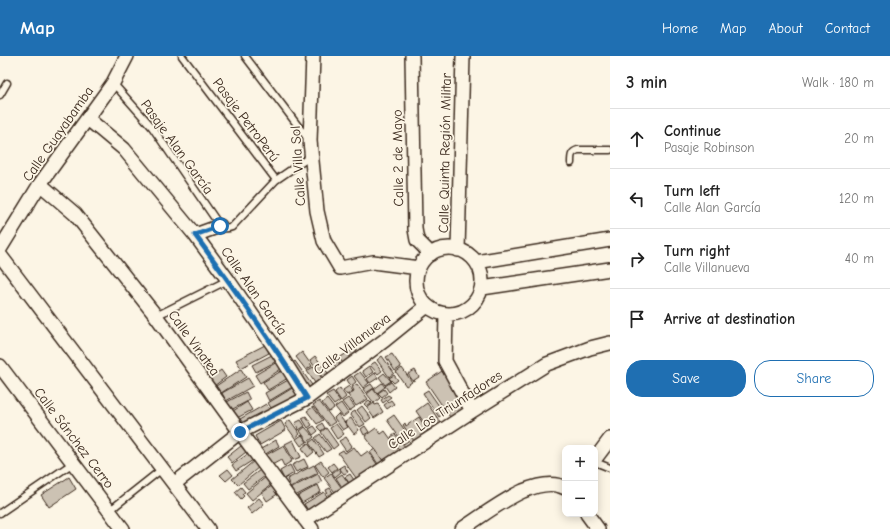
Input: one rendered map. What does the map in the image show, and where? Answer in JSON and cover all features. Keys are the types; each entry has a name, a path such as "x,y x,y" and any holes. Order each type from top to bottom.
{"street":[{"name":"Calle Guayabamba","path":"0,249 40,184 113,83 127,56"},
{"name":"Calle Villa Sol","path":"312,56 310,141 317,211 324,241 340,268 373,262 419,268"},
{"name":"Calle 2 de Mayo","path":"412,56 414,230 417,240 431,254"},
{"name":"Calle Quinta Región Militar","path":"458,250 463,56"},
{"name":"Calle Alan García","path":"88,119 124,149 195,235 282,358 307,398"},
{"name":"Calle Vinatea","path":"40,184 75,214 156,316 309,525"},
{"path":"195,235 220,226"},
{"path":"476,262 610,240"},
{"path":"444,249 458,250 468,254 476,262 482,278 482,288 478,297 469,308 456,314 436,312 427,306 420,298 416,288 416,278 419,268 424,260 431,254 444,249"},
{"path":"0,255 208,529"},
{"path":"482,288 610,269"},
{"name":"Calle Villanueva","path":"174,484 240,432 307,398 385,340 427,306"},
{"path":"446,314 445,361 472,412"},
{"name":"Calle Los Triunfadores","path":"309,525 472,412 547,364 590,348 610,343"},
{"name":"Calle Sánchez Cerro","path":"0,366 124,529"},
{"path":"598,456 610,439"},
{"path":"462,529 524,490 553,484 562,486"},
{"path":"589,517 598,529"}],"lane":[{"name":"Pasaje PetroPerú","path":"182,56 276,180"},
{"path":"245,56 310,141"},
{"path":"0,95 7,83"},
{"name":"Pasaje Alan García","path":"113,83 152,128 220,226"},
{"path":"571,163 571,155 574,151 610,150"},
{"path":"220,226 228,229 232,227 276,180 312,156"},
{"path":"156,316 228,280"},
{"path":"598,462 610,468"},
{"path":"0,514 74,463"},
{"path":"109,511 162,469"}],"building":[{"path":"265,345 269,353 241,368 236,360"},
{"path":"355,348 360,356 345,366 339,358"},
{"path":"302,352 312,366 306,370 296,357"},
{"path":"392,354 401,367 395,371 386,357"},
{"path":"272,355 275,362 256,372 252,365"},
{"path":"315,356 331,377 325,381 310,360"},
{"path":"334,356 343,368 339,371 330,359"},
{"path":"382,356 394,373 389,377 377,360"},
{"path":"295,361 314,388 309,392 290,365"},
{"path":"277,362 281,369 260,383 255,375"},
{"path":"375,362 382,371 378,374 370,365"},
{"path":"369,366 373,372 366,377 362,371"},
{"path":"313,367 324,381 317,386 307,371"},
{"path":"402,368 412,382 406,386 396,372"},
{"path":"241,369 246,377 221,393 216,386"},
{"path":"221,370 226,377 214,386 209,379"},
{"path":"283,370 288,378 268,390 263,382"},
{"path":"415,370 419,377 413,381 408,374"},
{"path":"442,371 467,410 452,420 426,382"},
{"path":"360,372 369,383 363,388 354,376"},
{"path":"375,373 378,378 370,383 367,379"},
{"path":"384,373 391,381 385,385 379,377"},
{"path":"394,375 398,380 394,383 389,378"},
{"path":"352,376 356,382 351,386 347,380"},
{"path":"248,378 253,386 226,401 222,393"},
{"path":"290,379 294,386 269,401 265,393"},
{"path":"391,382 395,387 389,392 385,386"},
{"path":"382,383 385,387 377,393 374,389"},
{"path":"357,384 368,399 356,406 348,395 354,391 352,387"},
{"path":"371,384 374,388 366,393 363,389"},
{"path":"349,386 353,391 347,395 343,390"},
{"path":"294,387 301,398 275,414 268,403"},
{"path":"340,388 346,397 341,401 335,392"},
{"path":"373,389 380,398 374,403 367,394"},
{"path":"384,389 387,393 382,397 378,393"},
{"path":"428,390 444,413 439,417 423,393"},
{"path":"333,391 340,401 334,405 326,395"},
{"path":"246,392 250,400 229,411 225,403"},
{"path":"388,395 391,397 383,403 381,400"},
{"path":"348,398 355,407 349,411 342,402"},
{"path":"327,399 334,408 329,412 322,403"},
{"path":"369,400 372,403 367,407 364,404"},
{"path":"391,400 394,404 387,409 384,405"},
{"path":"319,401 335,422 329,426 313,405"},
{"path":"247,402 252,410 237,418 233,411"},
{"path":"341,403 348,413 343,417 335,407"},
{"path":"374,403 375,405 378,404 383,412 374,418 367,408"},
{"path":"427,403 441,423 430,431 416,411"},
{"path":"266,404 272,414 245,429 240,419"},
{"path":"362,406 371,418 366,422 357,410"},
{"path":"313,407 323,420 317,424 307,411"},
{"path":"355,411 365,424 360,427 350,414"},
{"path":"338,414 348,427 343,430 334,418"},
{"path":"394,415 411,439 404,444 387,420"},
{"path":"306,416 312,425 308,428 302,418"},
{"path":"419,417 430,435 416,444 403,425 405,423 406,426"},
{"path":"351,418 359,430 354,434 345,422"},
{"path":"290,420 300,434 295,438 285,424"},
{"path":"301,420 305,426 299,430 295,423"},
{"path":"281,421 286,430 260,445 255,436"},
{"path":"322,423 325,428 321,431 317,427"},
{"path":"336,424 344,434 337,439 330,428"},
{"path":"314,426 318,431 313,435 309,429"},
{"path":"365,426 369,432 364,435 361,429"},
{"path":"305,427 314,437 308,442 300,431"},
{"path":"326,428 338,445 333,449 321,432"},
{"path":"376,428 381,434 385,431 401,453 386,464 365,436"},
{"path":"320,434 331,449 326,452 315,438"},
{"path":"395,434 401,441 397,445 391,437"},
{"path":"302,435 307,442 301,446 296,439"},
{"path":"346,437 352,446 346,451 339,441"},
{"path":"314,439 324,454 319,457 309,443"},
{"path":"276,440 279,446 264,455 261,449"},
{"path":"293,440 301,457 293,460 285,444"},
{"path":"401,442 407,449 402,453 396,446"},
{"path":"308,443 314,452 308,457 302,448"},
{"path":"284,445 292,461 284,466 281,460 272,465 266,455"},
{"path":"241,446 246,452 232,463 227,457"},
{"path":"354,447 361,456 368,451 379,467 359,482 338,453 343,450 345,453"},
{"path":"375,449 385,464 380,467 370,452"},
{"path":"248,454 253,460 236,471 232,465"},
{"path":"304,459 308,467 296,472 292,465"},
{"path":"254,461 259,467 238,485 232,479"},
{"path":"321,461 329,472 323,477 315,465"},
{"path":"333,463 337,468 332,472 328,467"},
{"path":"290,465 294,473 284,479 280,471"},
{"path":"314,465 318,473 290,487 287,479"},
{"path":"344,465 348,472 344,474 339,468"},
{"path":"339,468 341,472 335,477 332,473"},
{"path":"228,469 233,475 226,481 220,475"},
{"path":"260,470 265,476 248,489 243,483"},
{"path":"331,473 344,491 338,496 324,478"},
{"path":"318,474 322,482 295,496 291,488"},
{"path":"342,474 350,485 344,490 336,478"},
{"path":"350,474 356,483 351,486 345,477"},
{"path":"69,477 76,489 49,507 41,495"},
{"path":"266,477 272,484 252,500 246,493"},
{"path":"273,485 279,493 267,501 262,493"},
{"path":"318,485 321,492 302,503 298,496"},
{"path":"241,487 245,492 242,494 244,496 241,499 235,492"},
{"path":"330,488 335,496 330,499 326,490"},
{"path":"324,492 329,499 309,512 304,504"},
{"path":"259,498 264,504 252,514 247,508"}],"route":[{"path":"220,226 195,235 282,358 307,398 240,432"}]}
